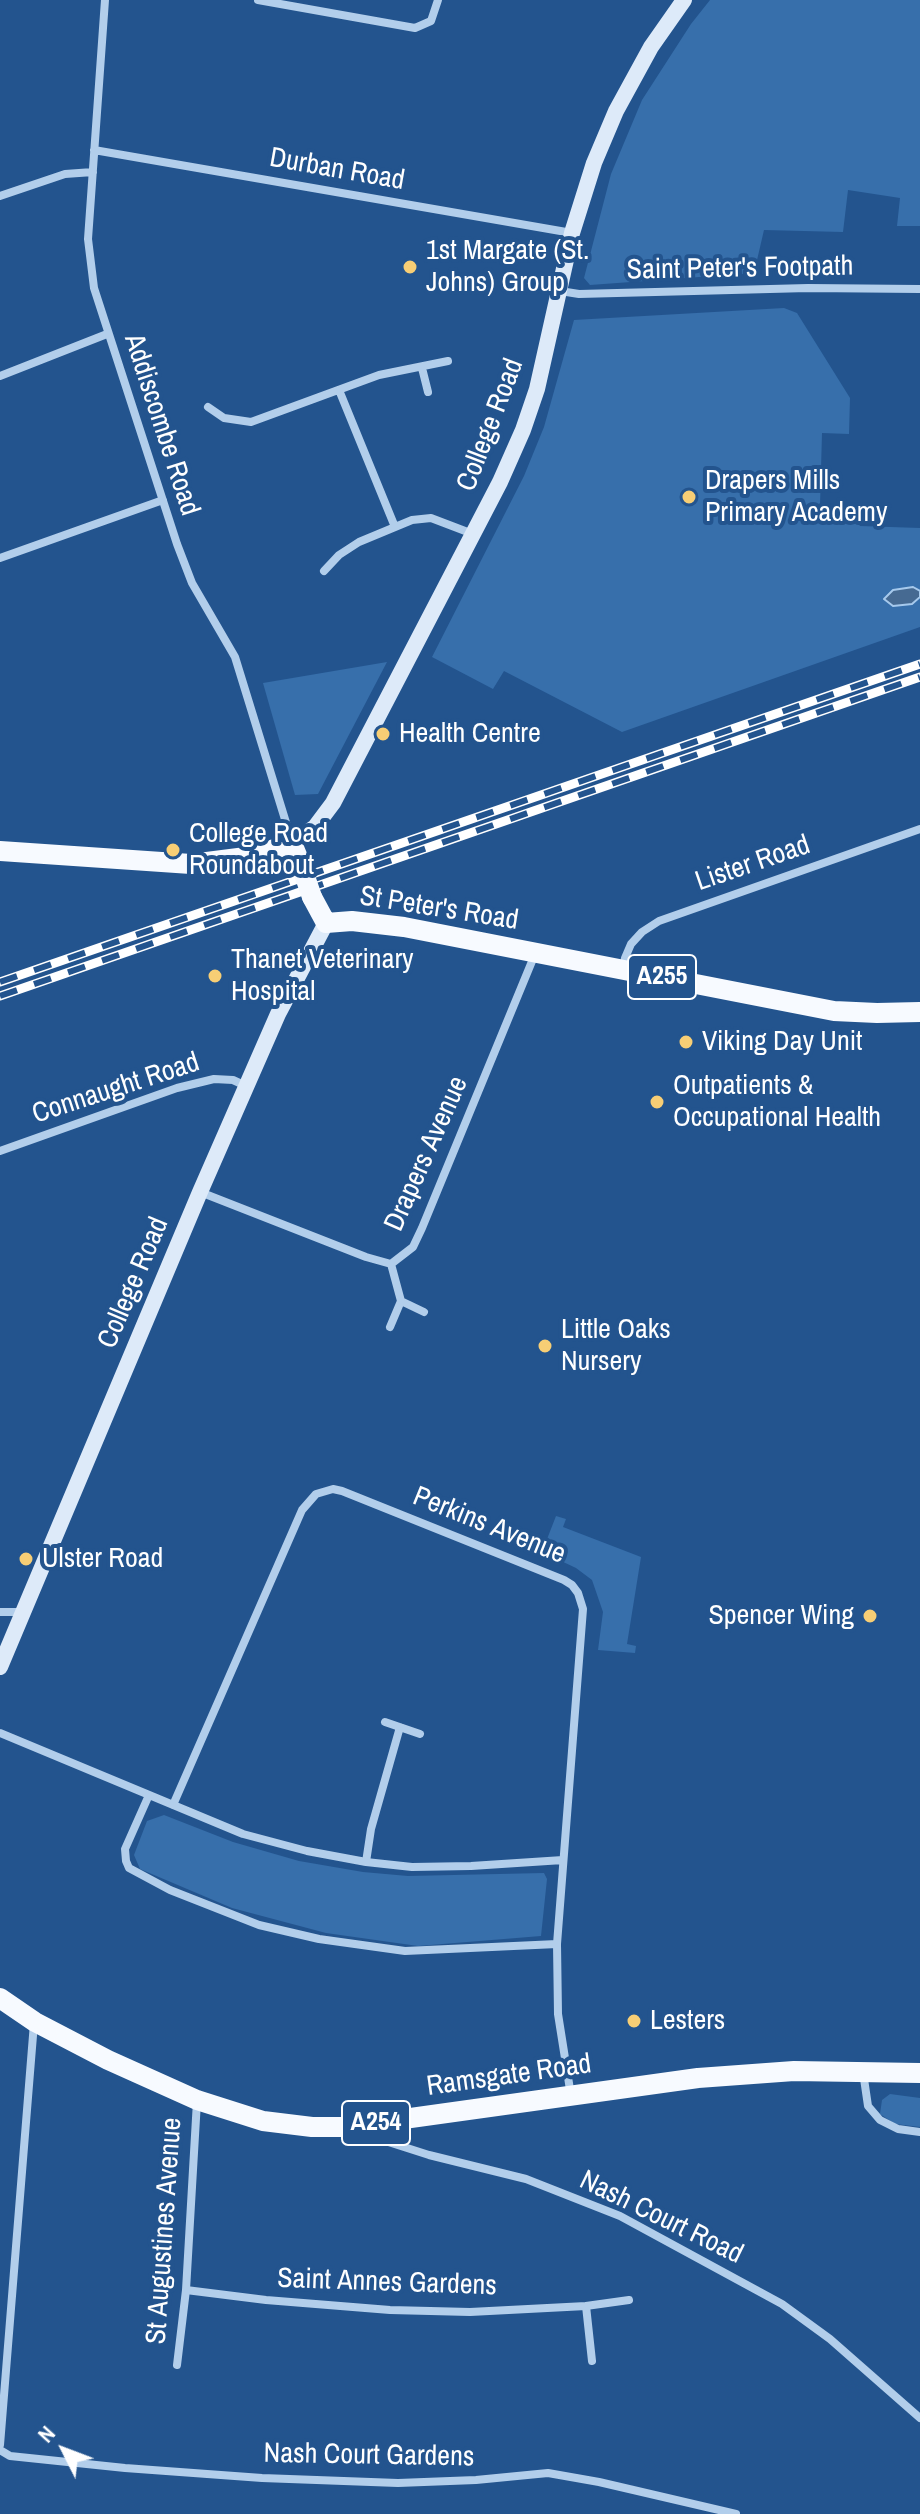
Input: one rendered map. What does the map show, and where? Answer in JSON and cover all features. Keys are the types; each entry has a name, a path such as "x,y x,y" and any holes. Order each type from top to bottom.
{"main road":[{"name":"College Road","path":"292,843 315,827 333,803 474,535 523,430 537,389 572,233 594,163 616,111 651,47 684,0"},
{"path":"0,851 191,864 254,856 292,843"},
{"name":"St Peter's Road","path":"292,843 312,897 326,923 352,921 383,924 834,1011 920,1012"},
{"name":"College Road","path":"0,1667 246,1086 284,1003 326,923"},
{"name":"Ramsgate Road","path":"0,1998 35,2022 108,2060 197,2100 263,2121 312,2127 346,2127 698,2078 794,2071 920,2073"}],"street":[{"name":"Addiscombe Road","path":"105,0 88,239 94,288 192,583 235,657 292,843"},
{"path":"258,0 415,28 431,21 438,0"},
{"name":"Durban Road","path":"94,150 572,233"},
{"path":"0,196 65,174 93,172"},
{"name":"Saint Peter's Footpath","path":"560,291 579,294 808,288 920,289"},
{"path":"0,376 107,334"},
{"path":"208,407 224,418 251,422 379,375 448,361"},
{"path":"422,368 428,392"},
{"path":"339,390 395,527"},
{"path":"0,558 163,500"},
{"path":"324,571 339,555 359,542 412,520 431,518 474,535"},
{"name":"Lister Road","path":"623,969 631,944 659,921 920,829"},
{"name":"Drapers Avenue","path":"200,1192 391,1264 413,1247 422,1228 535,953"},
{"name":"Connaught Road","path":"0,1151 177,1088 214,1079 233,1080 246,1086"},
{"path":"390,1327 401,1301 391,1264"},
{"path":"401,1301 424,1312"},
{"name":"Perkins Avenue","path":"173,1805 305,1504 316,1494 333,1489 564,1580 578,1593 583,1609 557,1944 558,2014 571,2097"},
{"path":"0,1612 24,1612"},
{"path":"385,1722 420,1734"},
{"path":"366,1862 371,1829 400,1727"},
{"path":"0,1733 243,1834 307,1851 412,1867 563,1860"},
{"path":"149,1795 125,1849 129,1868 170,1890 259,1925 319,1939 405,1951 557,1944"},
{"name":"Nash Court Gardens","path":"35,2022 0,2439 0,2448 10,2456 262,2478 398,2483 548,2473 736,2514"},
{"path":"862,2070 868,2106 880,2120 898,2129 920,2132"},
{"name":"St Augustines Avenue","path":"177,2365 186,2290 197,2100"},
{"name":"Nash Court Road","path":"346,2127 389,2143 526,2179 620,2216 782,2304 830,2339 920,2418"},
{"name":"Saint Annes Gardens","path":"186,2290 390,2310 470,2312 586,2306 629,2300"},
{"path":"586,2306 592,2361"}],"shaded area":[{"path":"710,0 920,0 920,226 897,226 900,198 848,190 843,232 764,230 754,273 590,285 584,278 611,174 642,100"},
{"name":"Drapers Mills Primary Academy","path":"784,308 797,313 850,398 849,434 822,433 820,506 847,508 860,526 920,528 920,627 622,732 504,671 493,689 432,657 524,476 544,427 574,320"},
{"path":"913,587 920,591 920,597 912,604 893,606 884,599 893,590"},
{"path":"387,662 318,794 295,795 263,683"},
{"path":"556,1516 566,1519 563,1527 641,1557 627,1644 636,1646 635,1653 598,1650 603,1612 592,1580 576,1568 542,1552"},
{"path":"164,1815 233,1842 299,1861 363,1872 408,1876 544,1873 547,1879 541,1936 418,1946 326,1933 232,1908 140,1869 134,1855 147,1821"},
{"path":"890,2094 920,2098 920,2127 895,2124 880,2114 882,2100"}],"railway":[{"path":"0,982 920,664"},
{"path":"0,996 920,677"}],"place":[{"name":"1st Margate (St. Johns) Group","path":"410,267"},
{"name":"Drapers Mills Primary Academy","path":"689,497"},
{"name":"Health Centre","path":"383,734"},
{"name":"College Road Roundabout","path":"173,850"},
{"name":"Thanet Veterinary Hospital","path":"215,976"},
{"name":"Viking Day Unit","path":"686,1042"},
{"name":"Outpatients & Occupational Health","path":"657,1102"},
{"name":"Little Oaks Nursery","path":"545,1346"},
{"name":"Ulster Road","path":"26,1559"},
{"name":"Spencer Wing","path":"870,1616"},
{"name":"Lesters","path":"634,2021"}]}
